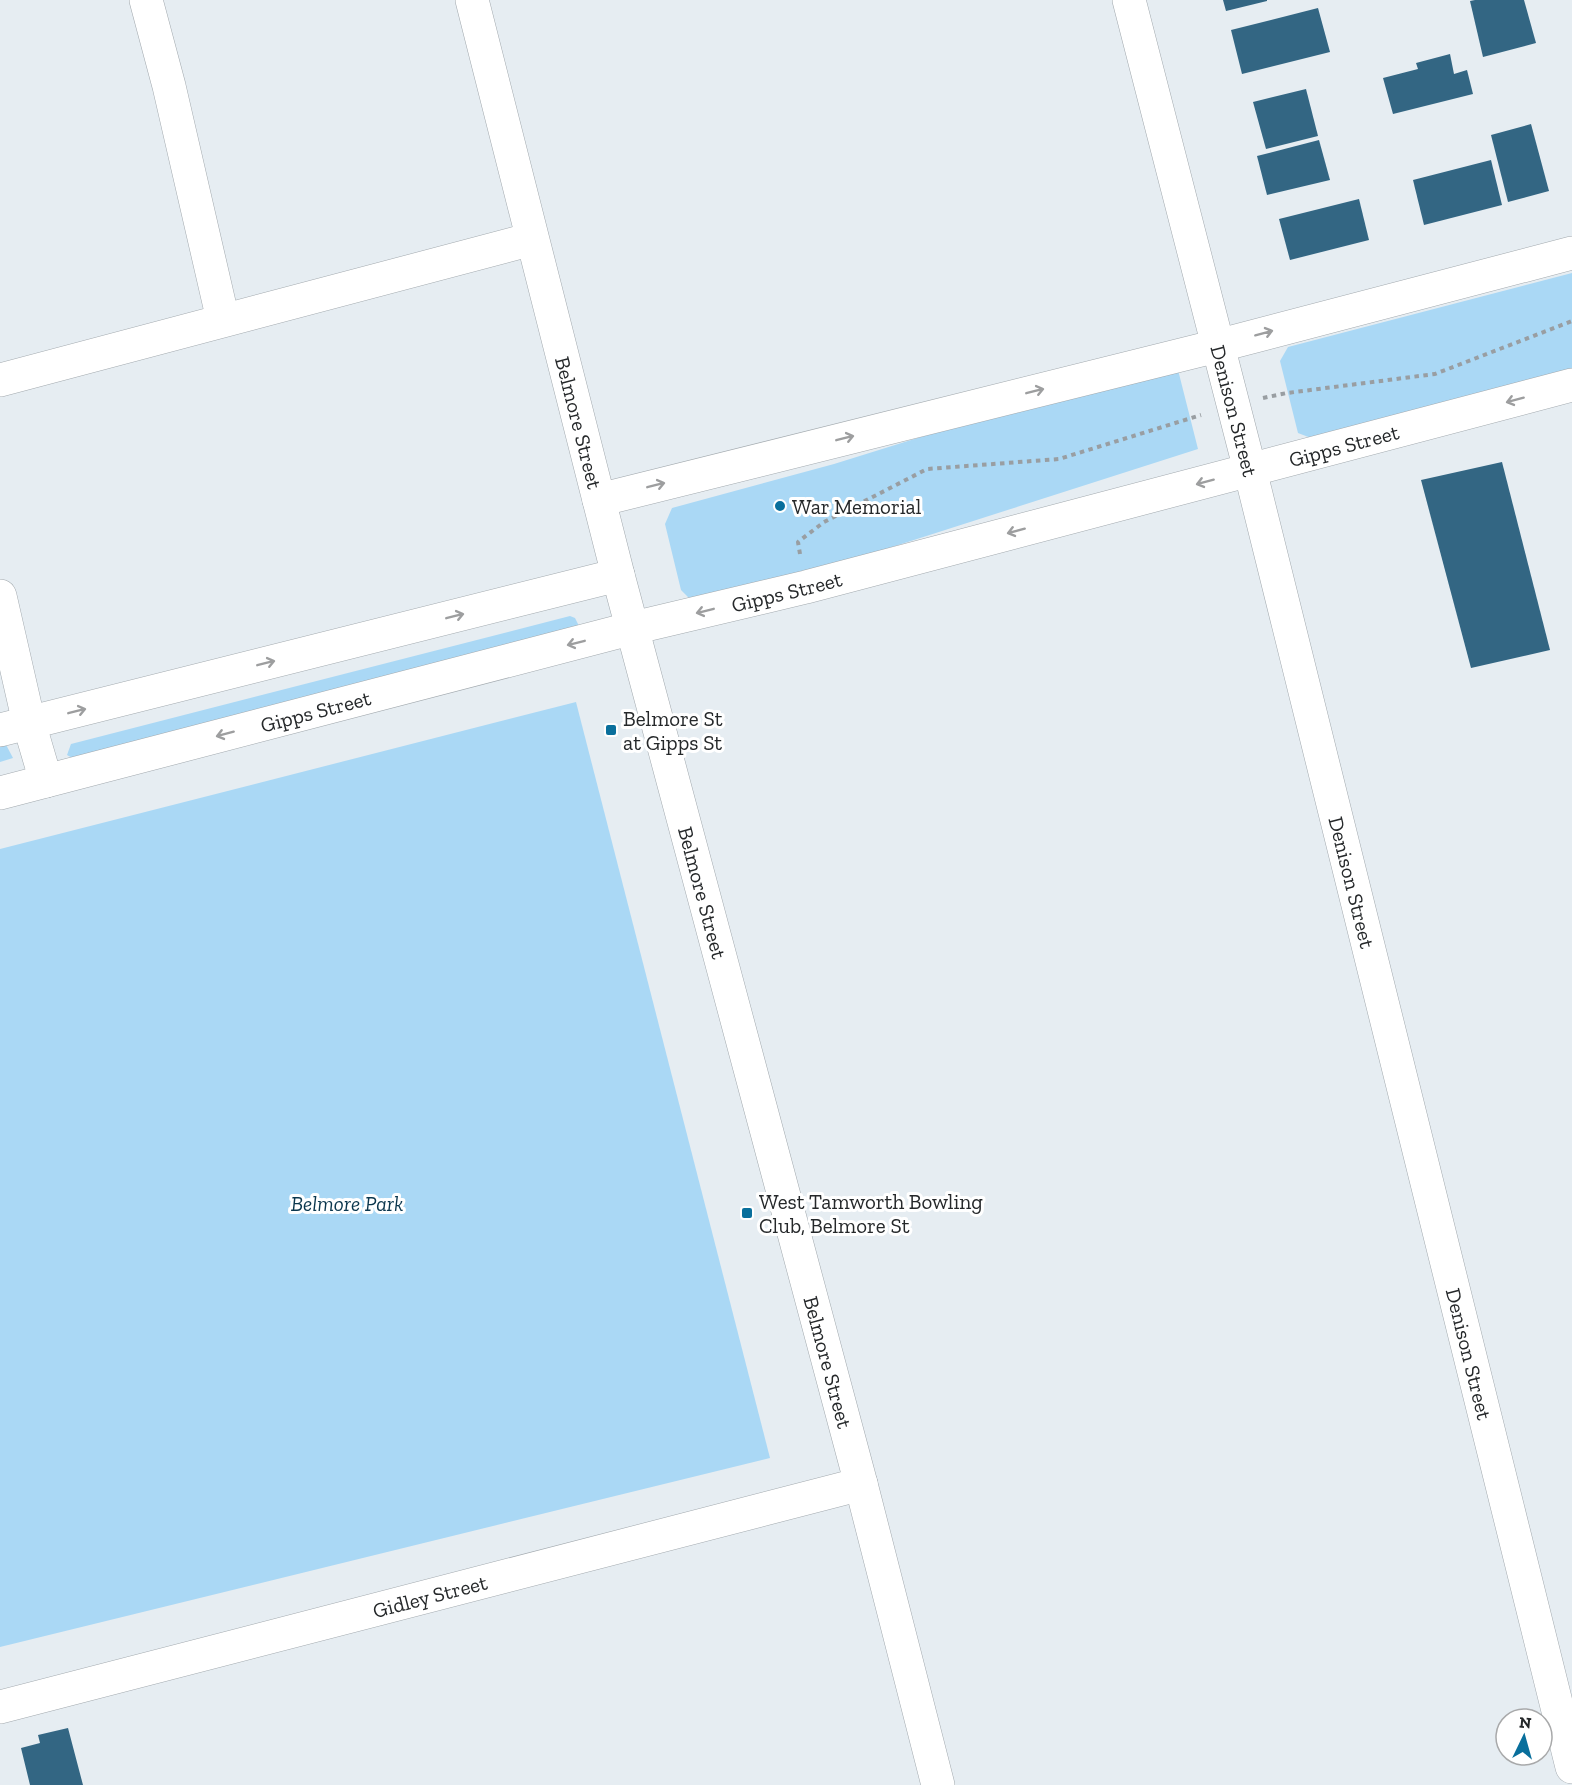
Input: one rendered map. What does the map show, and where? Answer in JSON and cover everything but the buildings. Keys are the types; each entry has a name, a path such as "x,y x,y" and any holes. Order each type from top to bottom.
{"street":[{"path":"146,0 169,86 223,320"},
{"name":"Belmore Street","path":"472,0 618,575 861,1484 938,1785"},
{"name":"Denison Street","path":"1129,0 1250,470 1572,1767"},
{"path":"0,380 532,239"},
{"path":"599,500 1217,346 1572,253"},
{"name":"Gipps Street","path":"0,793 633,628 806,587 1572,385"},
{"path":"15,726 618,575"},
{"path":"0,596 15,726 46,781"},
{"name":"Gidley Street","path":"0,1707 861,1484"}],"path":[{"path":"801,563 798,542 824,522 927,469 1059,459 1233,405 1287,393 1435,374 1572,321"}],"green space":[{"path":"1572,273 1572,372 1311,438 1298,433 1280,361 1288,347"},
{"path":"1175,358 1198,449 839,564 691,600 681,590 665,524 672,508 834,464"},
{"path":"570,616 575,618 579,626 74,759 67,755 71,744"},
{"name":"Belmore Park","path":"576,702 770,1458 0,1647 0,849"},
{"path":"3,739 13,758 0,762 0,740"}],"place":[{"name":"War Memorial","path":"780,506"},
{"name":"Belmore St at Gipps St","path":"611,730"},
{"name":"West Tamworth Bowling Club, Belmore St","path":"747,1213"}]}
